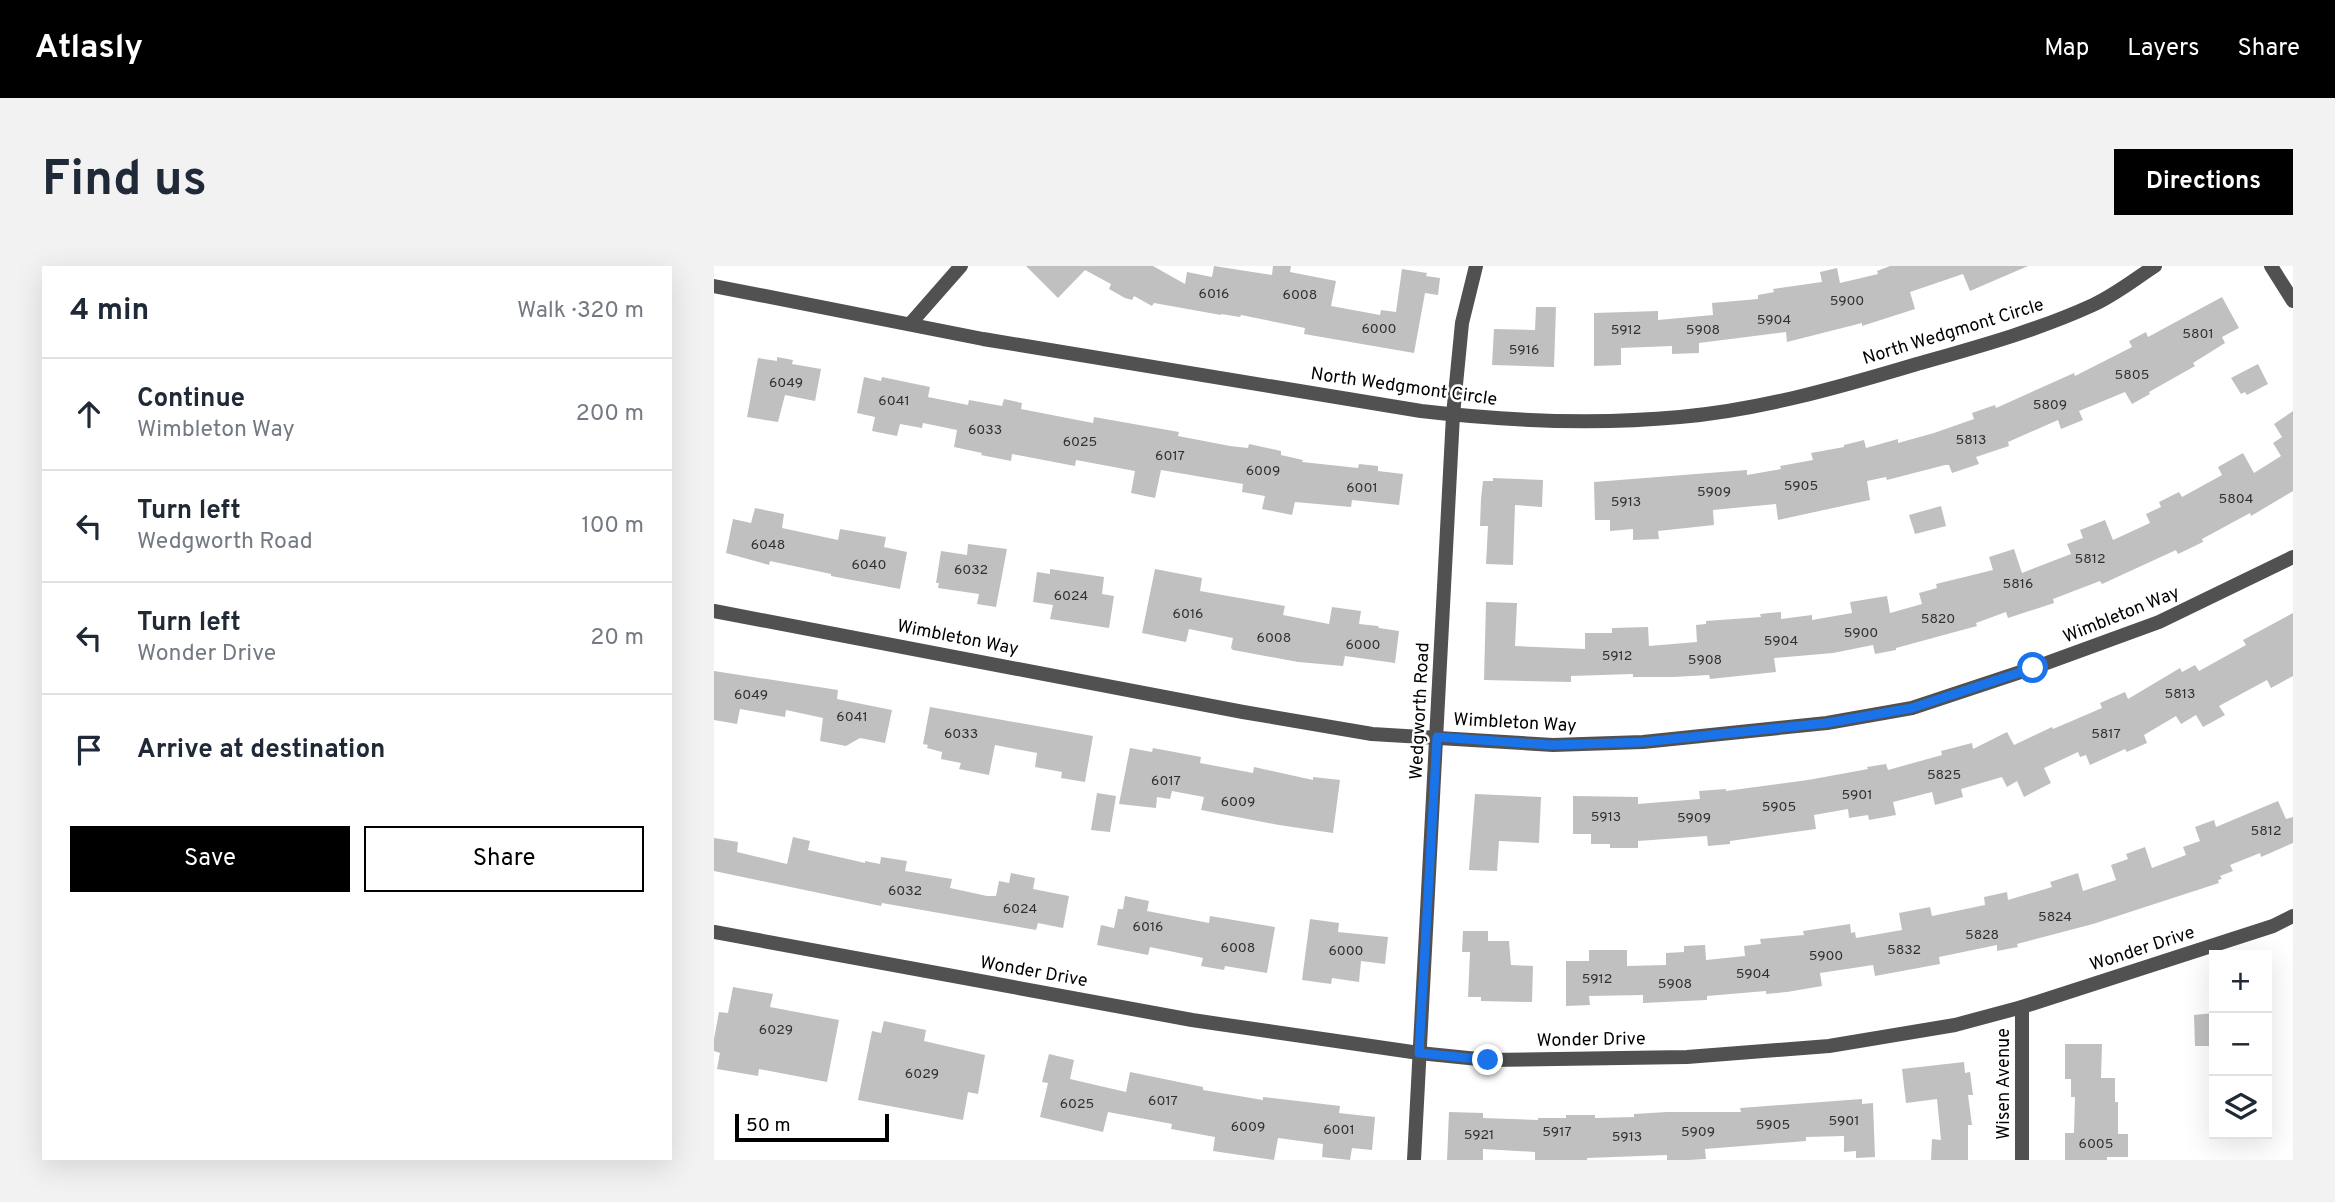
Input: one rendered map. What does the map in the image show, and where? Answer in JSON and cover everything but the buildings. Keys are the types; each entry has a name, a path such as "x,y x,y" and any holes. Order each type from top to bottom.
{"street":[{"path":"910,324 961,266"},
{"name":"Wedgworth Road","path":"1414,1160 1454,415 1462,323 1476,266"},
{"name":"North Wedgmont Circle","path":"714,286 983,339 1454,415 1487,419 1590,422 1681,417 1753,407 1874,377 2010,338 2095,304 2155,266"},
{"path":"2271,266 2293,301"},
{"name":"Wimbleton Way","path":"714,611 1371,734 1553,745 1643,742 1827,723 1912,708 2159,622 2293,557"},
{"name":"Wonder Drive","path":"714,932 1192,1020 1419,1053 1514,1060 1687,1057 1816,1047 1955,1025 2022,1007 2273,926 2293,916"},
{"name":"Wisen Avenue","path":"2022,1007 2022,1160"}],"route":[{"path":"1488,1060 1419,1053 1437,737 1553,745 1643,742 1827,723 1912,708 2033,668"}]}
